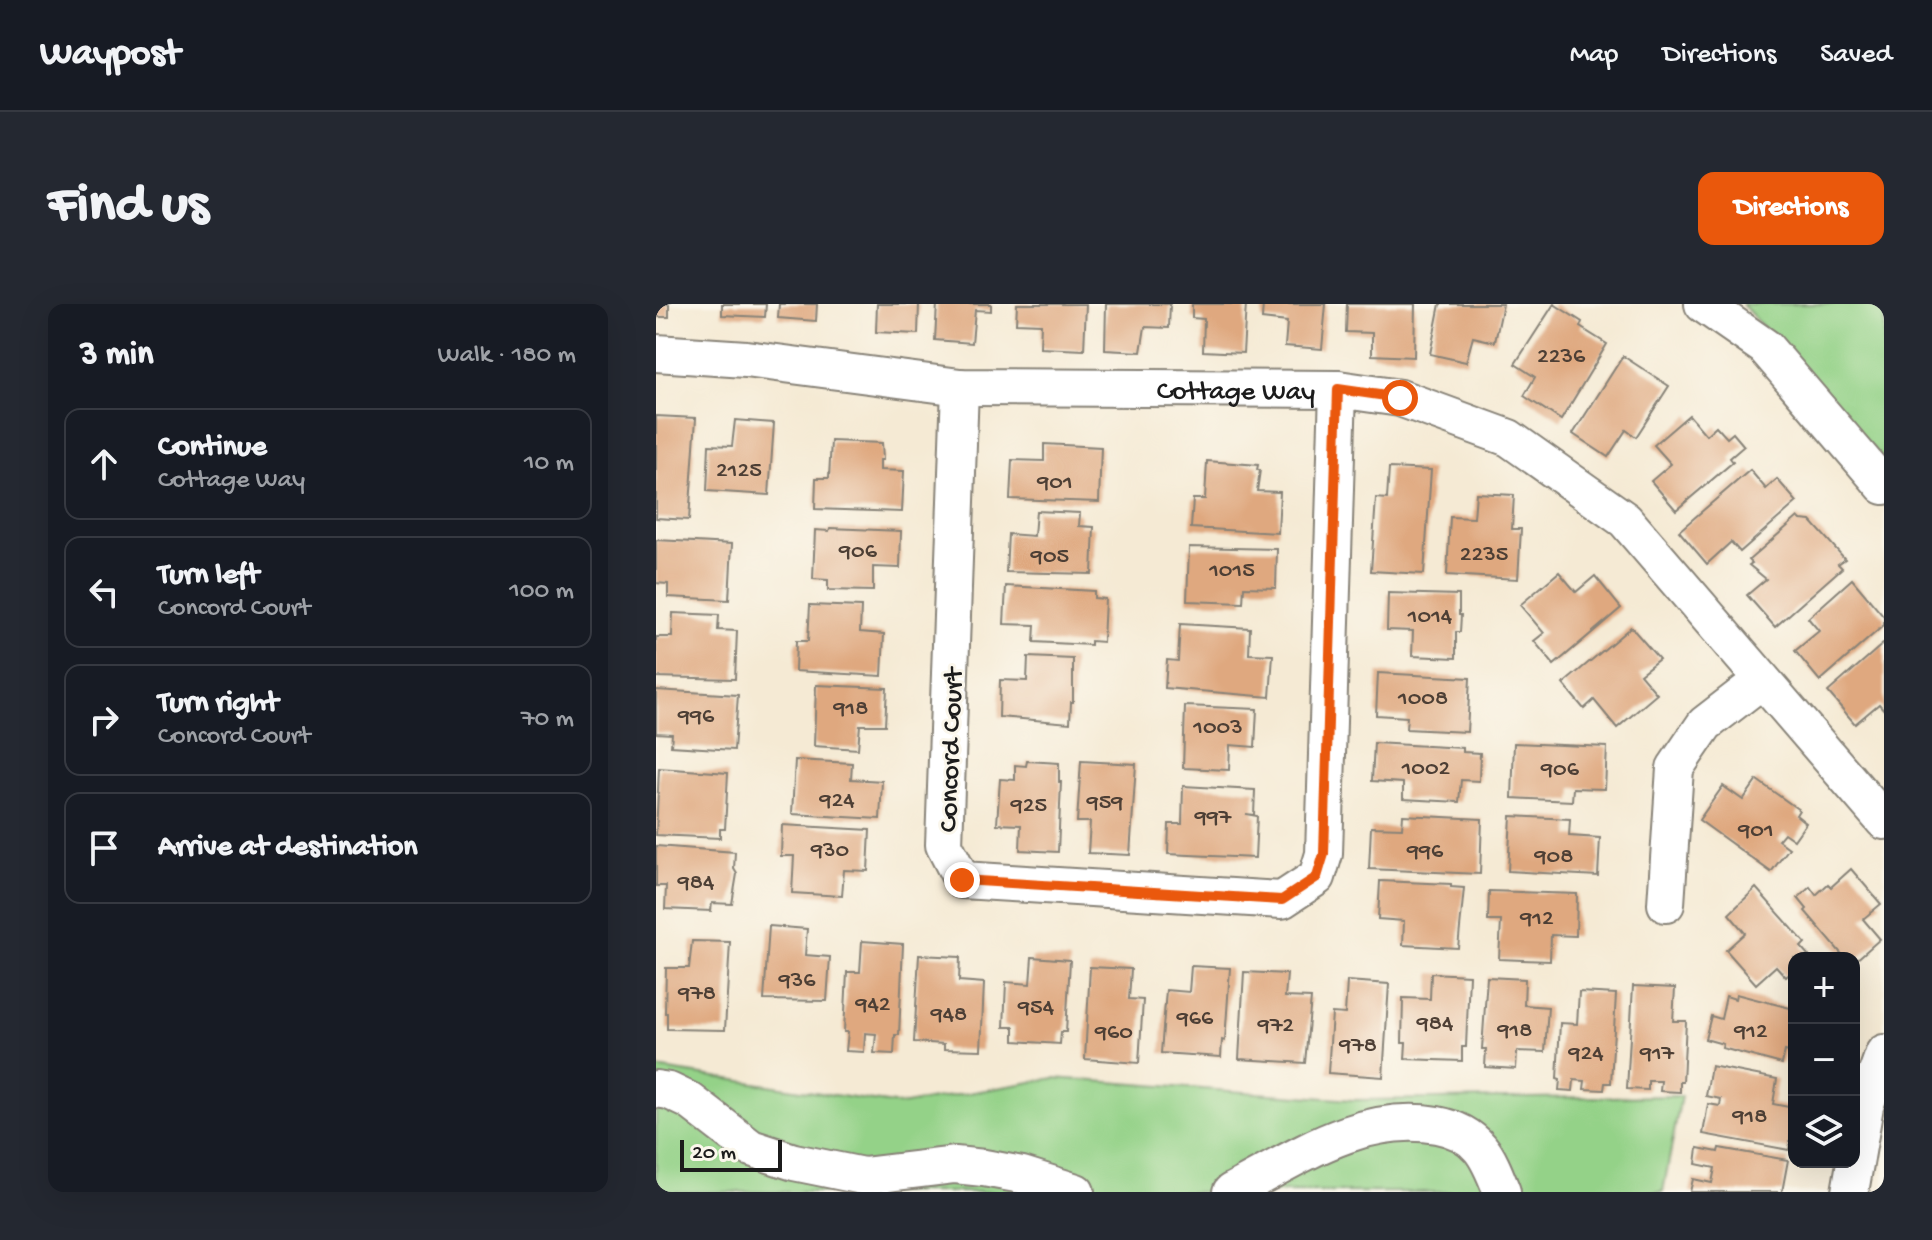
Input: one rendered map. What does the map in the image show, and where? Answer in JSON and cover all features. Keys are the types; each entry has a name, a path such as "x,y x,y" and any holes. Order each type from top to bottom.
{"street":[{"path":"1703,304 1765,347 1884,486"},
{"name":"Cottage Way","path":"656,353 746,359 960,387 1338,389 1400,398 1509,438 1625,520 1884,821"},
{"name":"Concord Court","path":"960,387 944,845 962,880 1282,900 1317,877 1324,854 1338,389"},
{"path":"1666,904 1675,768 1705,724 1762,680"},
{"path":"1850,1192 1865,1106 1884,1053"},
{"path":"656,1089 669,1091 690,1101 751,1148 794,1162 863,1176 955,1165 984,1168 1022,1175 1076,1192"},
{"path":"1231,1192 1333,1139 1362,1129 1418,1122 1444,1126 1465,1135 1480,1148 1502,1192"}],"green space":[{"path":"1742,304 1884,304 1884,461"},
{"path":"656,1068 900,1105 1054,1078 1353,1100 1681,1096 1663,1192 656,1192"}],"building":[{"path":"656,304 669,304 669,317 656,317"},
{"path":"722,304 766,304 765,317 722,315"},
{"path":"779,304 817,304 816,321 778,318"},
{"path":"877,304 919,304 918,334 876,332"},
{"path":"937,304 991,304 991,311 975,310 972,343 935,340"},
{"path":"1017,304 1086,304 1084,350 1040,348 1041,324 1016,323"},
{"path":"1106,304 1170,304 1169,328 1145,327 1141,352 1105,350"},
{"path":"1192,304 1246,304 1243,353 1203,351 1204,319 1192,318"},
{"path":"1263,304 1326,304 1322,349 1285,346 1287,322 1262,319"},
{"path":"1347,304 1415,304 1414,357 1372,355 1372,333 1346,332"},
{"path":"1440,304 1503,304 1495,342 1473,337 1466,362 1430,354"},
{"path":"1554,304 1582,322 1580,327 1607,344 1561,420 1524,396 1535,377 1515,364"},
{"path":"1623,356 1669,386 1636,437 1626,430 1608,457 1573,434"},
{"path":"1689,415 1706,435 1716,426 1727,438 1733,433 1744,446 1730,458 1733,462 1676,510 1651,481 1671,464 1654,445"},
{"path":"656,416 696,418 689,520 656,518"},
{"path":"735,420 774,423 769,495 707,491 709,445 732,446"},
{"path":"831,441 882,443 880,470 904,471 902,512 815,509 816,478 829,478"},
{"path":"1044,444 1101,447 1099,502 1010,499 1012,460 1044,461"},
{"path":"1207,461 1258,465 1257,491 1280,492 1278,533 1191,528 1193,499 1205,499"},
{"path":"1389,468 1431,470 1424,574 1371,571 1376,498 1387,499"},
{"path":"1750,470 1766,489 1777,479 1797,502 1740,552 1731,542 1707,564 1679,531"},
{"path":"1476,493 1514,495 1512,529 1521,529 1518,579 1447,575 1450,517 1474,518"},
{"path":"1036,511 1080,513 1079,526 1094,527 1092,574 1006,572 1008,534 1034,536"},
{"path":"1798,517 1811,521 1845,559 1838,564 1842,568 1775,627 1747,595 1766,579 1749,565 1752,563 1749,560"},
{"path":"830,528 901,531 900,568 873,567 873,591 828,590 828,580 813,579 815,530 829,531"},
{"path":"656,540 732,544 729,600 668,597 668,584 656,583"},
{"path":"1189,547 1277,549 1276,588 1244,587 1243,603 1187,601"},
{"path":"1559,572 1576,592 1595,576 1621,608 1554,665 1534,641 1544,633 1520,605"},
{"path":"1852,579 1884,617 1884,625 1820,681 1795,651 1819,631 1808,618"},
{"path":"1006,586 1094,591 1094,598 1105,599 1103,642 1091,641 1091,645 1034,642 1035,625 1004,624"},
{"path":"1388,593 1459,595 1461,615 1460,632 1456,632 1456,658 1412,656 1413,631 1387,630"},
{"path":"810,605 861,607 860,632 884,634 882,676 795,671 796,641 808,641"},
{"path":"673,613 719,615 718,630 737,631 735,679 656,677 656,637 672,637"},
{"path":"1180,624 1250,628 1249,654 1273,655 1270,697 1165,688 1167,660 1178,661"},
{"path":"1631,627 1659,659 1640,674 1657,694 1617,728 1594,700 1584,709 1563,684"},
{"path":"1884,643 1884,710 1879,704 1855,724 1828,692"},
{"path":"1028,657 1073,659 1070,723 999,717 1000,680 1027,681"},
{"path":"1378,673 1470,678 1467,732 1406,729 1407,717 1376,715"},
{"path":"816,685 887,688 885,725 860,725 858,749 814,746"},
{"path":"656,690 738,695 734,750 671,746 672,734 656,733"},
{"path":"1185,706 1257,709 1255,747 1230,745 1229,770 1183,768"},
{"path":"1374,743 1463,748 1463,752 1480,753 1479,781 1461,780 1459,802 1403,799 1403,783 1372,781"},
{"path":"1514,743 1607,747 1605,789 1573,788 1572,801 1512,798"},
{"path":"795,760 852,763 851,779 882,781 880,819 792,814"},
{"path":"1027,761 1059,763 1058,852 1020,850 1021,825 997,824 1000,779 1015,780 1015,765 1026,766"},
{"path":"1081,761 1136,764 1130,855 1088,853 1090,822 1077,822"},
{"path":"659,768 728,773 725,829 720,829 720,838 656,835"},
{"path":"1757,780 1799,810 1796,815 1806,823 1794,840 1784,833 1778,840 1789,848 1771,872 1699,820 1723,786 1743,800"},
{"path":"1183,786 1255,790 1254,815 1246,814 1257,816 1255,858 1168,854 1169,824 1182,824"},
{"path":"1403,815 1482,819 1480,874 1369,869 1371,827 1402,828"},
{"path":"1511,816 1570,819 1569,836 1600,838 1598,876 1508,871"},
{"path":"782,825 870,830 868,871 844,870 842,896 792,893 794,856 781,856"},
{"path":"656,846 735,852 734,869 737,874 732,904 712,903 711,911 665,909 666,886 656,886"},
{"path":"1851,869 1881,904 1863,919 1880,939 1860,957 1860,952 1840,952 1805,911 1807,909 1798,898 1810,887 1816,895 1828,884 1831,887"},
{"path":"1380,881 1451,884 1451,887 1464,888 1458,948 1403,945 1404,921 1378,919"},
{"path":"1756,888 1805,943 1801,947 1805,952 1788,952 1786,977 1776,966 1756,984 1726,950 1745,933 1729,914"},
{"path":"1489,891 1577,894 1576,936 1551,935 1550,961 1499,959 1501,921 1488,921"},
{"path":"769,926 807,929 805,955 830,957 827,1001 764,1000"},
{"path":"692,941 730,942 725,1030 667,1029 666,968 689,968"},
{"path":"862,941 903,944 899,1035 895,1035 894,1054 874,1053 876,1034 865,1033 864,1052 846,1051 847,972 860,972"},
{"path":"919,955 960,957 959,981 984,983 981,1050 944,1049 944,1044 914,1042"},
{"path":"1032,957 1070,960 1066,1032 1061,1032 1060,1044 1014,1041 1014,1027 1004,1027 1006,982 1030,984"},
{"path":"1191,966 1230,968 1221,1057 1161,1053 1166,990 1189,992"},
{"path":"1090,967 1131,969 1129,999 1143,1000 1139,1063 1085,1059"},
{"path":"1244,972 1287,974 1285,997 1311,998 1305,1063 1239,1059"},
{"path":"1431,973 1469,975 1466,1047 1462,1047 1462,1061 1405,1059 1406,1043 1402,1043 1403,998 1430,999"},
{"path":"1487,977 1525,979 1524,1005 1548,1007 1545,1052 1517,1051 1516,1069 1485,1067 1486,1049 1482,1049"},
{"path":"1347,981 1389,984 1383,1077 1328,1073 1332,1013 1345,1014"},
{"path":"1633,986 1675,988 1673,1021 1686,1021 1680,1092 1660,1091 1661,1081 1648,1081 1648,1090 1627,1089"},
{"path":"1579,992 1616,994 1611,1083 1605,1083 1604,1090 1584,1089 1585,1081 1574,1080 1573,1091 1559,1090 1560,1023 1577,1024"},
{"path":"1736,994 1788,1007 1788,1052 1785,1051 1782,1064 1722,1048 1723,1044 1705,1039 1711,1016 1721,1019 1726,996 1735,999"},
{"path":"1711,1066 1777,1079 1773,1104 1788,1107 1788,1150 1703,1134 1708,1104 1720,1106 1721,1099 1706,1096"},
{"path":"1698,1148 1718,1152 1719,1148 1788,1160 1782,1192 1690,1192 1693,1179 1712,1183 1715,1168 1696,1164"}],"route":[{"path":"962,880 1282,900 1317,877 1324,854 1338,389 1400,398"}]}
